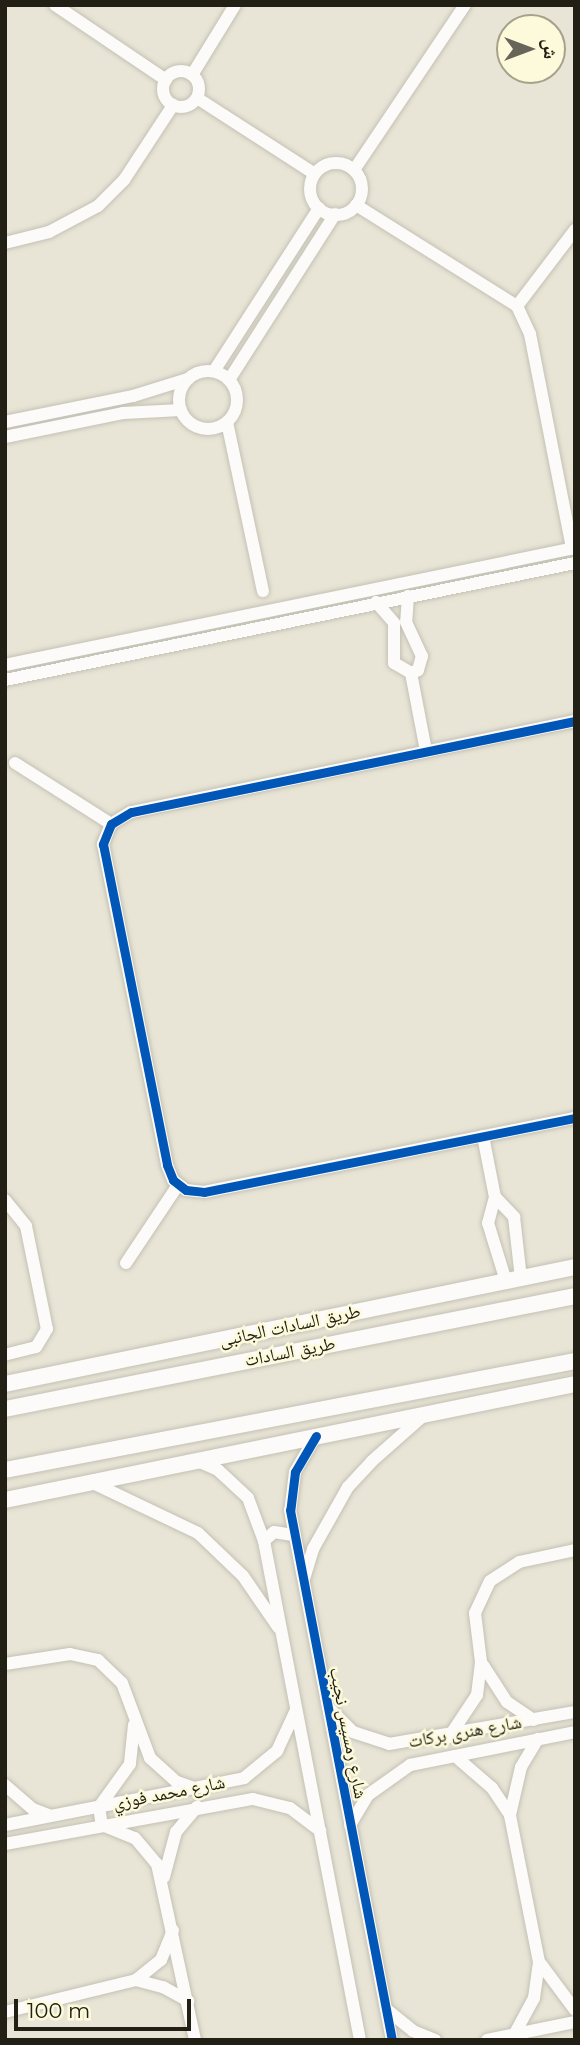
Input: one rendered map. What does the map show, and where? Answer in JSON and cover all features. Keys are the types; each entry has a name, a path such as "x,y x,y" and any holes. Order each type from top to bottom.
{"main road":[{"name":"طريق السادات الجانبى","path":"5,1384 575,1267"},
{"path":"551,1272 575,1280"},
{"name":"طريق السادات","path":"5,1409 575,1296"},
{"path":"400,1329 425,1298"},
{"path":"5,1470 575,1361"},
{"path":"520,1395 553,1365"},
{"path":"5,1500 575,1384"}],"street":[{"path":"55,5 166,80"},
{"path":"191,75 235,5"},
{"path":"354,170 466,5"},
{"path":"175,73 191,75 198,83 197,98 184,107 173,105 165,97 166,80 175,73"},
{"path":"197,98 315,174"},
{"path":"5,243 50,232 98,206 124,180 173,105"},
{"path":"335,215 319,208 311,196 315,174 333,163 354,170"},
{"path":"229,380 335,215 356,205 362,191 354,170"},
{"path":"5,665 574,549 530,334 517,306 356,205"},
{"path":"5,422 133,396 214,371 319,208"},
{"path":"517,306 575,230"},
{"path":"214,371 229,380 237,396 227,422 263,591"},
{"path":"188,379 180,393 181,410 201,428 227,422"},
{"path":"5,437 123,413 181,410"},
{"path":"5,680 575,563"},
{"path":"408,596 405,613 409,630 422,656 418,670 411,673"},
{"path":"376,603 390,615 395,633 394,663 411,673 426,751"},
{"path":"395,633 409,630"},
{"path":"575,721 131,811 111,824 103,844 167,1165 178,1185 204,1192 575,1118"},
{"path":"15,763 111,824"},
{"path":"483,1136 495,1197 488,1223 514,1280"},
{"path":"126,1263 178,1185"},
{"path":"495,1197 514,1217 514,1280"},
{"path":"5,1200 26,1226 47,1329 36,1347 5,1355"},
{"path":"496,1244 514,1241"},
{"path":"303,1583 318,1538 348,1488 372,1461 427,1414"},
{"name":"شارع رمسيس نجيب","path":"316,1436 295,1472 290,1510 293,1535 392,2040"},
{"path":"200,1462 227,1476 248,1498 264,1541 360,2040"},
{"path":"93,1483 198,1533 243,1576 282,1633"},
{"path":"264,1541 274,1532 293,1535"},
{"path":"449,1737 477,1695 481,1662 475,1613 490,1581 519,1562 575,1550"},
{"path":"5,1664 70,1654 98,1660 122,1684 134,1725 145,1750 162,1772 194,1788"},
{"path":"481,1662 507,1702 534,1720"},
{"name":"شارع هنرى بركات","path":"326,1705 353,1731 370,1740 408,1744 575,1712"},
{"name":"شارع محمد فوزي","path":"5,1825 230,1781 267,1762 285,1738 296,1709"},
{"path":"134,1725 130,1764 99,1807 102,1825 135,1838 152,1857 164,1881 195,2040"},
{"name":"شارع هنرى بركات","path":"350,1825 368,1795 395,1773 455,1756 575,1732"},
{"path":"514,2035 534,1998 539,1962 510,1815 515,1783 538,1739"},
{"path":"455,1756 486,1782 510,1815"},
{"path":"230,1781 235,1790 232,1800"},
{"path":"5,1785 27,1804 51,1816"},
{"name":"شارع محمد فوزي","path":"5,1844 232,1800 272,1802 306,1818 320,1831"},
{"path":"164,1881 176,1832 197,1806"},
{"path":"8,2009 136,1980 161,1959 173,1930"},
{"path":"539,1962 575,2010"},
{"path":"136,1980 163,1987 188,2001"},
{"path":"386,2010 413,2031 435,2040"},
{"path":"488,2040 575,2022"}],"cycle path":[{"path":"575,721 131,812 111,824 103,844 167,1165 173,1180 186,1190 204,1192 575,1118"},
{"path":"316,1436 295,1472 290,1510 392,2040"}]}
